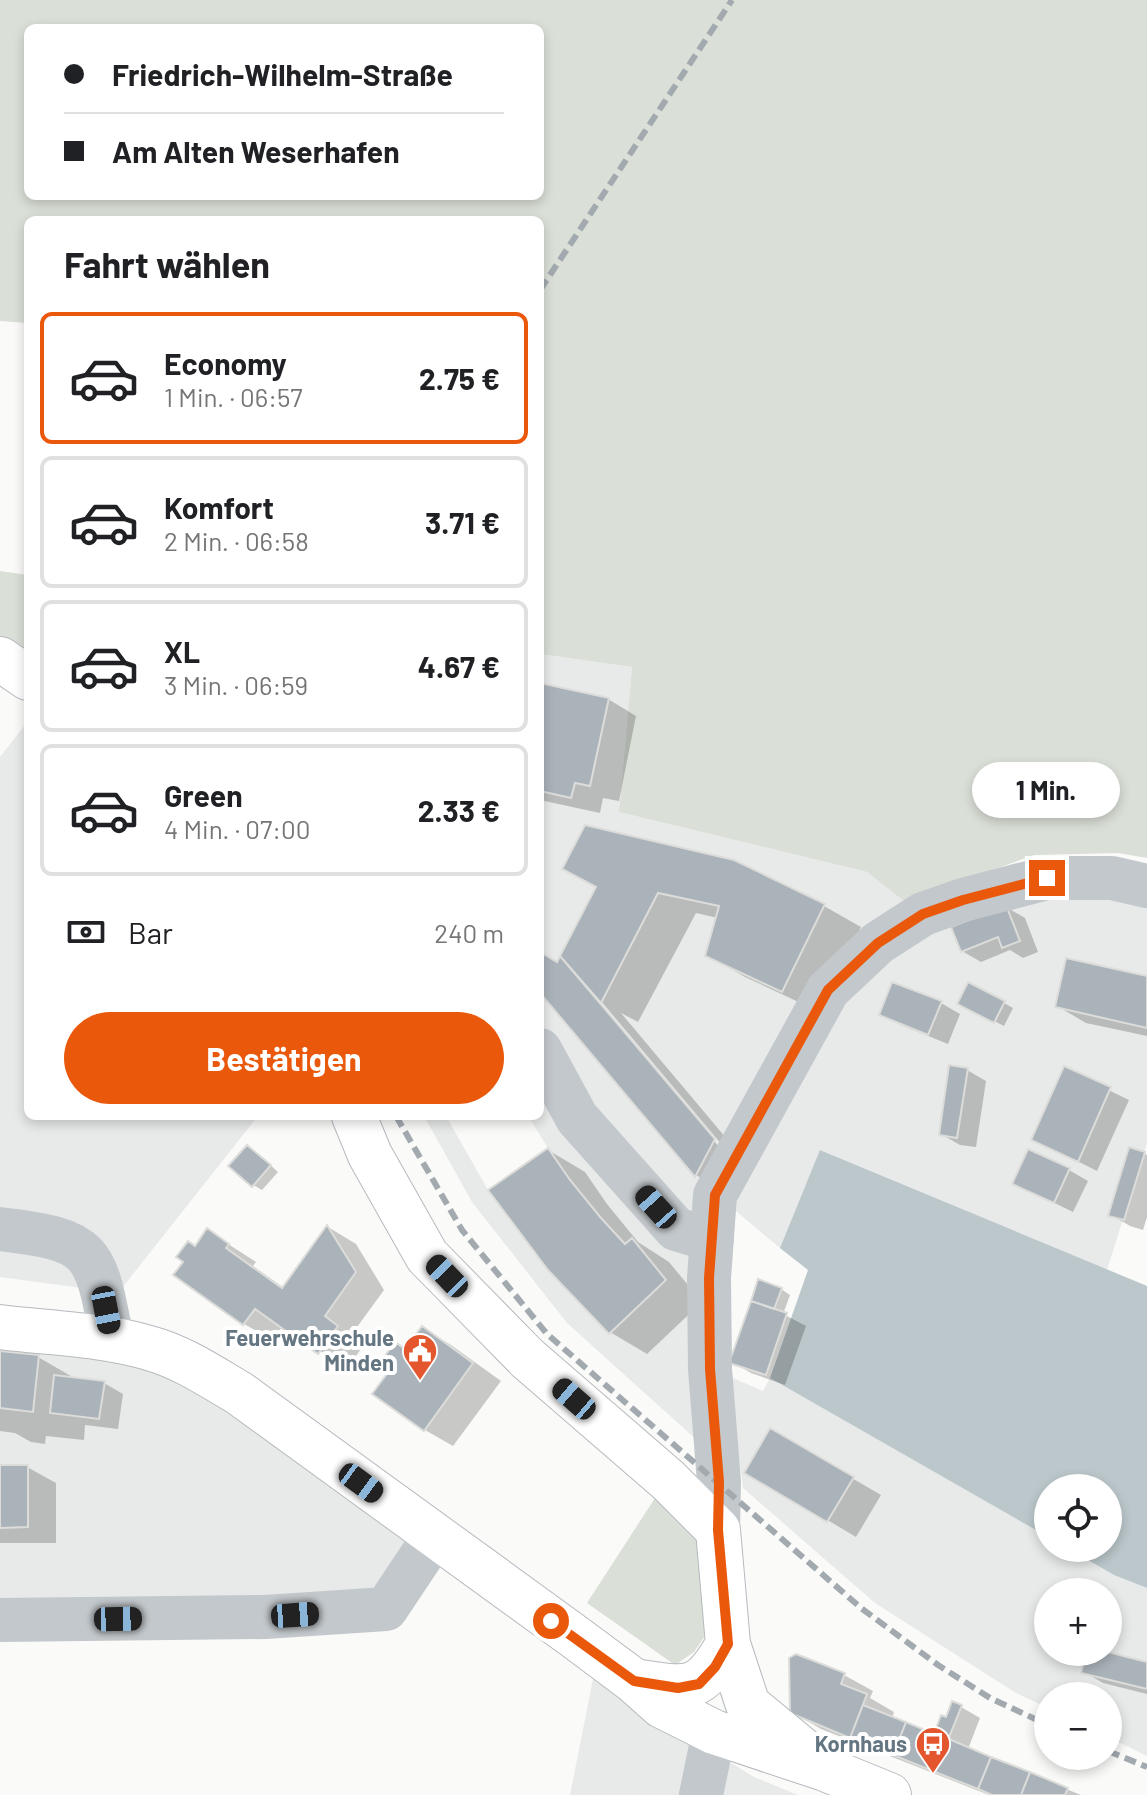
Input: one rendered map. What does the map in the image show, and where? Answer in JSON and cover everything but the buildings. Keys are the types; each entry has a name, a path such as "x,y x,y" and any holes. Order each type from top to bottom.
{"main road":[{"path":"0,659 24,675"},
{"path":"356,1120 370,1155 427,1256 527,1358 668,1480 718,1530 728,1644 748,1705 825,1769"},
{"path":"0,1327 112,1340 150,1348 180,1360 239,1393 634,1681 662,1706 714,1732 825,1769 889,1795"},
{"path":"634,1681 678,1688 699,1684 715,1667 728,1644"}],"street":[{"path":"718,1530 719,1482 710,1369 709,1278 715,1195 828,990 878,943 923,914 963,900 1047,878 1112,878 1147,886"},
{"path":"544,1057 577,1118 676,1229 712,1240"},
{"path":"0,1229 64,1239 86,1254 100,1280 112,1340"},
{"path":"0,1620 265,1617 386,1609 434,1537"},
{"path":"701,1795 714,1732"}],"shaded area":[{"path":"0,0 1147,0 1147,858 1118,853 1034,855 905,902 867,872 619,812 632,667 544,655 544,216 24,216 24,323 0,321"},
{"path":"0,571 24,574 24,661 0,649"},
{"path":"544,655 632,667 619,812 867,872 905,902 697,1186 699,1442 567,1323 472,1202 426,1120 448,1120 488,1190 548,1148 530,1120 544,1120"},
{"path":"24,726 24,1120 255,1120 118,1293 0,1277 0,757"},
{"path":"1105,891 1147,900 1147,1143 1107,1270 821,1150 780,1248 730,1206 834,1014 888,957 945,925 1009,902"},
{"path":"820,1150 1147,1286 1147,1588 1091,1562 1122,1562 1122,1474 1034,1474 1034,1529 770,1378 808,1270 780,1248"},
{"path":"0,1337 191,1376 414,1536 364,1600 0,1608"},
{"path":"728,1376 763,1391 770,1378 1034,1529 1034,1562 1091,1562 1122,1578 1034,1578 1034,1666 1122,1666 1122,1578 1147,1588 1147,1756 1122,1744 1122,1682 1034,1682 1034,1701 875,1603 743,1488"},
{"path":"655,1498 697,1539 705,1636 694,1652 675,1665 587,1603"},
{"path":"593,1679 754,1777 798,1795 570,1795"}],"railway":[{"path":"544,284 732,0"},
{"path":"398,1120 462,1230 547,1334 861,1608 938,1665 990,1698 1034,1718"},
{"path":"1122,1757 1147,1767"}],"place":[{"name":"Feuerwehrschule Minden","path":"420,1382"},
{"name":"Kornhaus","path":"933,1775"}],"route":[{"path":"551,1621 634,1681 678,1688 699,1684 715,1667 728,1644 718,1530 719,1482 710,1369 709,1278 715,1195 828,990 878,943 923,914 1047,878"}]}
